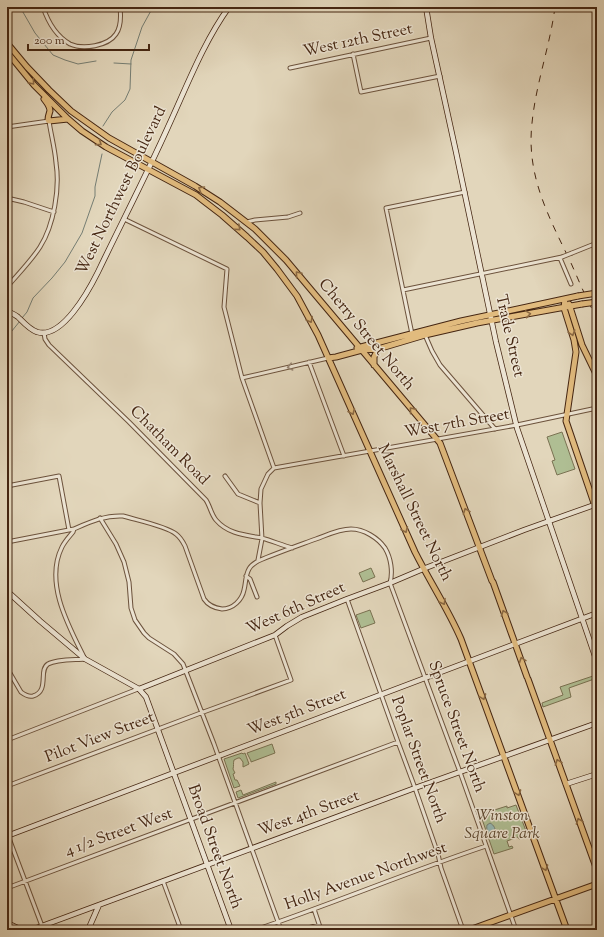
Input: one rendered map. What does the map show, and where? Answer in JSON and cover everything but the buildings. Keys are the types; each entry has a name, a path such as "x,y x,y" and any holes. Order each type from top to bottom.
{"main road":[{"name":"West Northwest Boulevard","path":"44,334 57,329 62,324 79,304 92,285 148,170 202,52 212,33 229,7"},
{"name":"Trade Street","path":"426,7 431,38 499,354 517,425 597,662"},
{"name":"Cherry Street North","path":"7,43 48,90 71,111 109,138 208,194 232,210 266,239 286,260 361,348 437,440 443,450 493,582 597,870"},
{"path":"7,52 42,93 50,111 47,119 49,121 68,119"},
{"name":"Marshall Street North","path":"42,93 82,131 106,147 196,195 231,222 259,248 297,296 313,325 423,569 454,622 470,661 567,930"},
{"path":"361,348 378,349 565,298 597,293"},
{"path":"565,298 570,306 580,339 597,376"},
{"path":"565,298 564,308 574,340 576,352 566,419 596,505 597,512"},
{"path":"328,358 456,322 564,308 597,302"},
{"path":"7,311 36,332 44,334"},
{"path":"374,365 374,355 378,349"},
{"path":"576,359 581,355 587,356"},
{"name":"West 6th Street","path":"139,689 186,669 275,635 287,626 302,618 346,599 479,547 596,505"},
{"path":"7,591 85,660 139,689"},
{"name":"West 5th Street","path":"7,835 597,613"},
{"name":"Broad Street North","path":"139,689 146,697 231,930"},
{"name":"West 4th Street","path":"31,930 40,928 415,788 597,723"},
{"path":"566,784 597,774"},
{"path":"469,930 597,884"},
{"path":"88,930 99,905"},
{"path":"7,923 22,930"}],"street":[{"path":"43,7 50,22 60,36 72,44 86,47 101,44 115,36 119,28 120,7"},
{"name":"West 12th Street","path":"290,68 431,38"},
{"path":"353,54 361,92 440,76"},
{"path":"7,127 49,121 57,165 57,190 54,212 48,232 40,247 7,287"},
{"path":"412,334 386,208 465,192"},
{"path":"7,198 54,212"},
{"path":"247,222 288,217 300,213"},
{"path":"123,219 227,269 224,307 242,378 274,468 268,474 262,489 260,503 262,539 258,560"},
{"path":"403,290 561,257 597,244"},
{"path":"561,257 571,284"},
{"name":"Chatham Road","path":"44,334 45,339 50,345 206,500 212,514 224,527 234,533 262,539 292,548"},
{"path":"425,335 440,365 495,429"},
{"path":"242,378 328,358"},
{"path":"309,362 344,456"},
{"name":"West 7th Street","path":"274,468 437,440 597,408"},
{"path":"7,486 59,476 69,530"},
{"path":"225,476 238,494 260,503"},
{"path":"7,542 74,529 100,518 117,516 123,516 164,528 176,533 182,540 204,599 210,606 226,608 236,604 239,601 244,592 246,576 251,566 258,560 292,548"},
{"path":"100,518 116,544 124,562 129,582 131,608 139,626 149,638 174,654 182,662 186,669 282,930"},
{"path":"7,668 24,695 32,696 43,686 45,668 47,665 52,662 85,660 63,612 57,590 57,568 60,554 62,547 74,529"},
{"name":"Spruce Street North","path":"292,548 344,529 356,529 368,534 384,546 389,556 391,567 390,583 460,772 516,930"},
{"path":"246,576 250,578 257,597"},
{"name":"Poplar Street North","path":"346,599 415,788 463,930"},
{"name":"Pilot View Street","path":"7,786 291,680 275,635"},
{"name":"West 6th Street","path":"7,740 139,689"},
{"name":"4 1/2 Street West","path":"7,888 398,742"},
{"path":"7,835 25,881 40,928"},
{"name":"Holly Avenue Northwest","path":"255,930 486,846"},
{"path":"163,881 181,930"},
{"path":"314,909 322,930"},
{"path":"308,928 320,925"}],"green space":[{"path":"562,432 575,469 557,475 552,461 555,460 547,437"},
{"path":"371,568 375,577 363,582 359,573"},
{"path":"370,610 375,623 361,628 356,615"},
{"path":"596,675 597,678 569,688 571,697 543,707 542,703 563,695 560,687"},
{"path":"272,744 275,753 251,762 247,753"},
{"path":"245,753 249,764 243,767 243,762 240,758 234,760 233,769 235,773 233,774 235,780 237,780 240,786 234,788 224,759"},
{"path":"276,782 276,784 238,798 236,792 241,790 243,795"},
{"name":"Winston Square Park","path":"516,805 528,836 519,839 518,837 507,841 509,847 512,846 513,848 494,854 482,819 487,818 485,813 507,806 507,808"}],"water":[{"path":"490,823 495,829 495,834 493,836 487,830 487,825"}],"waterway":[{"path":"20,7 35,33 53,55 78,64 96,61"},
{"path":"103,126 112,112 125,100 130,89 131,60 142,27 153,7"},
{"path":"114,63 131,64"},
{"path":"22,318 27,312 33,298 65,262 82,233 95,196 95,187 102,154"},
{"path":"7,337 20,321"}],"railway":[{"path":"555,7 534,108 531,142 532,161 541,196 547,212 586,298 597,318"}]}
